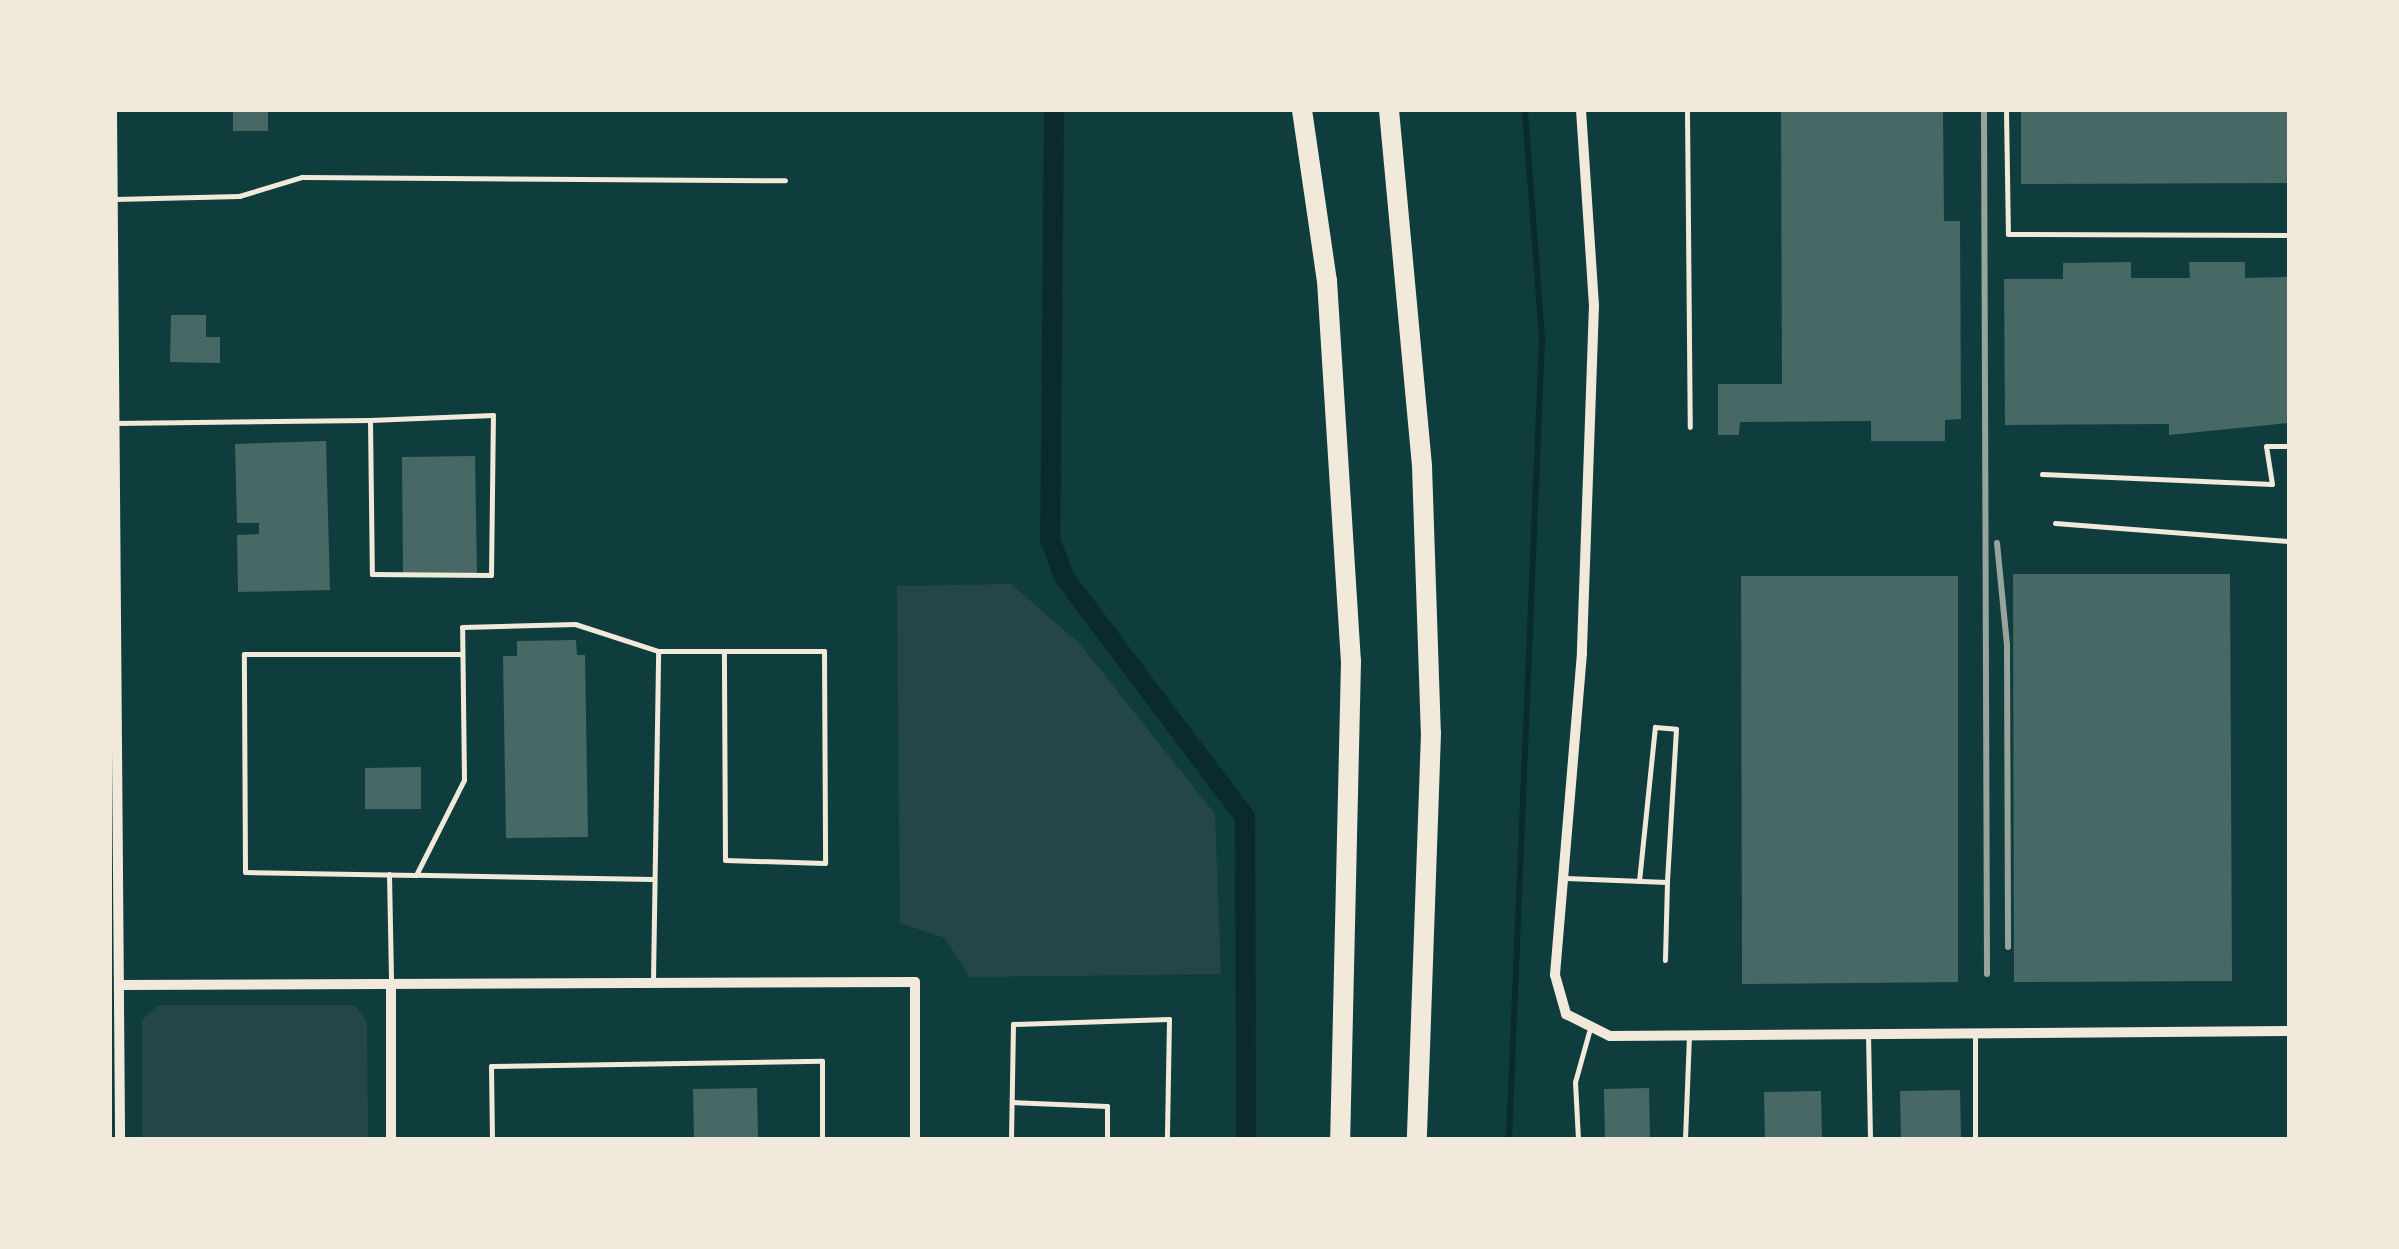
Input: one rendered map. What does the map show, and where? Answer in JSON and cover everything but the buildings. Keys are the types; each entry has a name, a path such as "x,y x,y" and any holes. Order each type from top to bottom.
{"highway":[{"path":"1302,110 1327,281 1351,661 1340,1139"},
{"path":"1390,110 1422,466 1430,714 1417,1139"}],"street":[{"path":"112,110 114,767 120,1139"},
{"path":"1581,110 1594,305 1556,988 1566,1014 1589,1032 1689,1036 2289,1031"},
{"path":"119,985 914,982 915,1139"},
{"path":"391,984 392,1139"}],"lane":[{"path":"1687,110 1690,427"},
{"path":"2006,110 2008,234 2289,235"},
{"path":"112,199 239,196 302,177 785,180"},
{"path":"114,422 493,415 491,576 372,574 370,420"},
{"path":"2042,474 2272,484 2266,446 2289,446"},
{"path":"2055,523 2289,541"},
{"path":"416,875 464,780 462,627 576,624 658,651 724,651 824,651 826,862 725,860 724,651"},
{"path":"653,983 658,651"},
{"path":"462,654 244,654 244,872 654,880"},
{"path":"1638,880 1655,727 1676,729 1665,960"},
{"path":"389,874 391,984"},
{"path":"1563,878 1667,882"},
{"path":"1011,1139 1013,1024 1168,1018 1168,1139"},
{"path":"1578,1139 1575,1082 1589,1032"},
{"path":"1975,1033 1975,1139"},
{"path":"1868,1034 1870,1139"},
{"path":"1685,1139 1689,1036"},
{"path":"492,1139 491,1066 822,1061 822,1139"},
{"path":"1012,1102 1107,1106 1106,1139"}],"shaded area":[{"path":"1011,584 1079,643 1215,814 1221,974 970,977 945,938 900,923 897,586"},
{"path":"158,1005 355,1005 367,1022 368,1139 142,1139 142,1020"}],"waterway":[{"path":"1054,110 1050,539 1064,577 1245,817 1246,1139"},
{"path":"1509,1139 1542,338 1525,110"}],"railway":[{"path":"1984,110 1987,974"},
{"path":"1997,543 2007,645 2008,947"}]}
